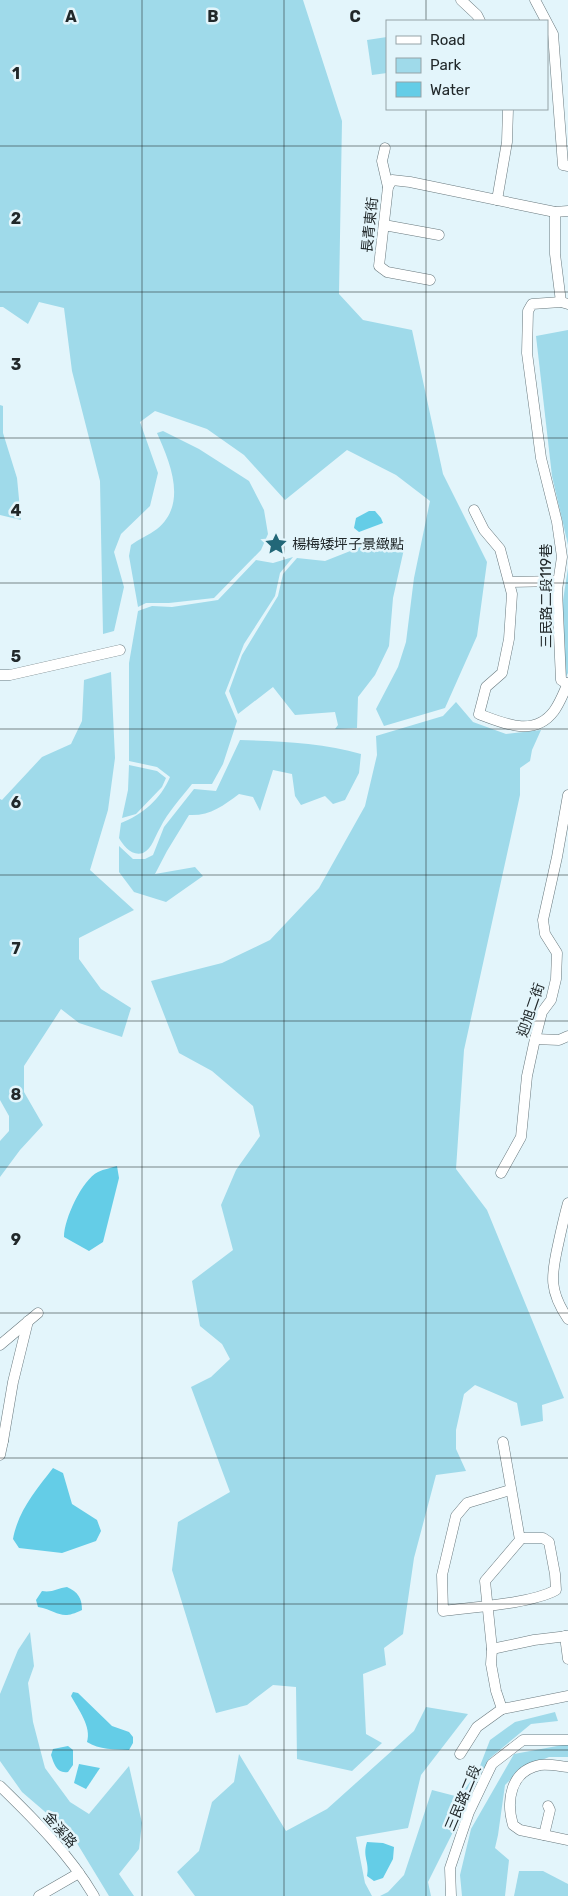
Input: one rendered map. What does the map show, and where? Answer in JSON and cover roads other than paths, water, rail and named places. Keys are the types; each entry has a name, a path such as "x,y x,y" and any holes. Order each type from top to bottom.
{"street":[{"path":"461,0 477,15 480,20"},
{"path":"535,0 546,20"},
{"path":"548,25 553,34 565,166"},
{"path":"497,200 507,142 508,110"},
{"path":"385,148 382,161 388,188"},
{"name":"長青東街","path":"430,280 387,272 379,266 388,188 392,180 410,182 554,212 568,211"},
{"path":"554,212 555,254 565,303"},
{"path":"384,225 439,235"},
{"name":"三民路二段119巷","path":"565,303 532,304 528,311 527,353 541,458 557,522 562,557 557,590 561,680 568,684"},
{"path":"474,510 484,530 500,549 512,594 509,639 502,673 486,687 478,714 513,726 520,727 533,724 544,720 555,710 568,684"},
{"path":"510,582 558,580"},
{"path":"0,675 10,675 120,650"},
{"name":"迎旭二街","path":"502,1173 521,1137 527,1076 535,1038 542,1012 551,1000 556,979 557,953 545,934 543,920 560,844 568,796"},
{"path":"560,844 568,833"},
{"path":"535,1038 559,1040 568,1036"},
{"path":"568,1203 552,1272 553,1289 560,1308 568,1319"},
{"path":"0,1345 38,1312"},
{"path":"0,1455 13,1382 28,1322"},
{"path":"503,1442 520,1538"},
{"path":"510,1490 467,1503 456,1516 442,1575 444,1611 508,1603 556,1590 549,1542 543,1538 520,1538"},
{"path":"502,1709 491,1664 492,1649 485,1581 520,1538"},
{"path":"492,1649 534,1640 566,1636 568,1659"},
{"path":"460,1754 477,1727 502,1709 568,1696"},
{"name":"三民路二段","path":"451,1896 450,1868 469,1812 492,1764 523,1740 568,1740"},
{"path":"568,1767 541,1765 526,1770 517,1780 511,1792 509,1811 513,1825 520,1830 568,1840"},
{"name":"金溪路","path":"0,1786 28,1813 79,1873 94,1896"},
{"path":"544,1836 550,1810 548,1806"},
{"path":"39,1896 79,1873"}],"water":[{"path":"369,511 375,511 383,523 359,532 354,528 356,518"},
{"path":"117,1166 119,1178 103,1242 89,1251 64,1237 67,1220 80,1191 92,1176 100,1171"},
{"path":"53,1468 63,1473 72,1504 97,1520 101,1531 96,1541 62,1553 19,1548 13,1539 19,1519 28,1501"},
{"path":"67,1587 79,1596 82,1610 64,1615 38,1607 36,1600 42,1591 52,1591"},
{"path":"73,1692 78,1693 112,1726 129,1732 133,1737 133,1743 129,1750 102,1748 87,1742 88,1730 71,1696"},
{"path":"68,1746 73,1750 73,1765 68,1772 64,1772 57,1768 51,1755 53,1749"},
{"path":"79,1764 100,1768 86,1789 74,1783"},
{"path":"367,1842 383,1843 394,1847 393,1859 383,1878 374,1881 367,1876 368,1867 365,1852"}],"place":[{"name":"楊梅矮坪子景緻點","path":"276,544"}]}
